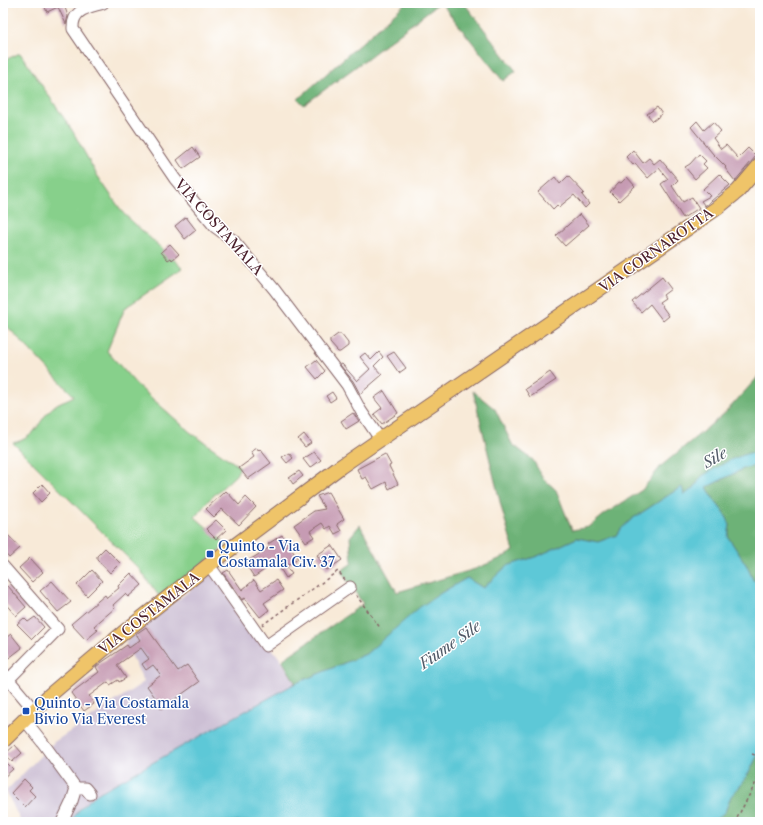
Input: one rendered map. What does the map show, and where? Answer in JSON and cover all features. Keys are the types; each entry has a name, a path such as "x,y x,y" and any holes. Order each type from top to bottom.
{"main road":[{"name":"VIA CORNAROTTA","path":"544,327 717,208 738,191 760,165"},
{"name":"VIA COSTAMALA","path":"3,741 76,671 209,565 340,467 544,327"}],"street":[{"name":"VIA COSTAMALA","path":"104,3 82,10 76,14 73,21 74,29 175,179 215,227 233,240 274,289 347,385 361,411 380,439"},
{"path":"209,565 266,646 350,587"},
{"path":"3,566 58,629 6,676 44,743 76,788"},
{"path":"76,788 85,788 90,794"},
{"path":"62,822 72,801 76,788"}],"path":[{"path":"752,754 760,757"},
{"path":"733,822 736,820 760,775"}],"shaded area":[{"path":"218,568 257,629 281,660 295,682 294,684 95,796 81,807 71,822 21,822 6,791 54,742 144,682 125,642"}],"green space":[{"path":"406,3 439,3 304,105 298,99"},
{"path":"441,3 464,3 516,71 503,81"},
{"path":"20,53 72,130 97,175 123,213 183,268 125,308 107,351 136,384 190,432 240,467 236,475 209,500 195,517 227,545 159,596 139,569 13,443 29,436 51,409 57,404 74,396 3,322 3,61"},
{"path":"760,373 760,453 749,453 702,476 694,488 684,495 682,487 678,489 632,519 617,535 598,542 577,538 538,556 507,566 483,588 467,578 441,593 366,654 294,684 295,682 282,660 363,604 341,571 352,563 350,537 360,525 397,592 475,569 514,551 502,510 473,391 495,409 512,444 533,460 543,478 556,490 572,530 589,527 605,514 642,490 661,466 725,413"},
{"path":"760,465 760,583 753,580 747,566 728,537 730,525 725,514 714,500 707,487 745,468"},
{"path":"760,750 760,822 712,822 725,812 731,796 741,785 750,771"}],"water":[{"name":"Fiume Sile","path":"749,453 760,453 760,465 745,468 707,487 714,500 725,514 730,525 728,537 747,566 753,580 760,583 760,750 750,771 741,785 731,796 725,812 712,822 71,822 84,805 100,792 294,684 366,654 420,607 467,578 483,588 507,566 538,556 577,538 598,542 617,535 632,519 678,489 682,487 684,495 694,488 702,476 730,460"}],"building":[{"path":"48,3 67,3 64,5 68,16 66,24 58,7 47,12 44,5"},
{"path":"657,107 662,114 653,121 647,114"},
{"path":"697,121 704,130 713,122 721,131 713,138 721,149 726,145 738,158 748,148 756,156 735,181 725,168 726,167 713,154 691,127"},
{"path":"193,147 200,157 183,169 177,160"},
{"path":"633,150 643,163 649,158 654,164 660,159 678,180 672,186 683,202 692,197 699,208 683,218 661,184 668,179 659,168 648,178 635,163 633,165 626,157"},
{"path":"699,154 706,161 703,164 707,168 695,179 685,167 690,164"},
{"path":"719,174 730,185 705,206 701,201 710,196 703,189"},
{"path":"568,176 584,193 582,195 589,204 585,208 574,195 559,207 557,205 553,209 538,192 555,177 560,184"},
{"path":"627,177 635,186 619,201 610,192 619,182 621,183"},
{"path":"580,214 589,225 565,246 556,236"},
{"path":"186,217 196,230 185,239 175,226"},
{"path":"170,244 179,254 172,260 171,258 168,260 161,252"},
{"path":"662,277 671,289 663,295 665,298 659,302 669,316 663,321 650,304 641,312 632,302"},
{"path":"338,334 341,334 348,343 348,346 340,352 338,352 330,343 330,340"},
{"path":"379,352 383,357 374,366 382,375 360,394 353,381 340,365 342,364 357,381 370,369 360,357 365,353 371,360"},
{"path":"394,352 406,368 399,373 387,356"},
{"path":"316,360 325,371 317,379 307,367"},
{"path":"550,372 556,380 530,397 525,389"},
{"path":"384,391 398,413 382,424 374,414 382,408 374,398"},
{"path":"332,392 336,398 330,402 326,396"},
{"path":"353,413 359,421 346,429 341,421"},
{"path":"304,434 311,443 305,447 298,439"},
{"path":"257,448 258,451 260,449 271,463 248,479 239,468 254,457 251,452"},
{"path":"314,452 321,460 310,468 303,459"},
{"path":"289,453 293,458 287,463 282,457"},
{"path":"385,454 398,484 389,489 386,482 373,489 366,477 362,479 357,469"},
{"path":"299,471 303,476 293,484 289,478"},
{"path":"42,484 50,493 41,502 33,493"},
{"path":"226,491 239,505 246,497 256,507 239,525 222,509 214,517 206,509"},
{"path":"328,492 344,519 337,524 341,531 335,534 330,526 326,529 322,523 310,531 314,537 306,542 294,525 314,511 325,509 317,496"},
{"path":"216,520 226,530 216,539 206,529"},
{"path":"7,534 20,548 9,558 3,551 3,538"},
{"path":"282,535 298,559 286,566 292,574 286,578 276,562 254,577 245,563 270,547 268,544"},
{"path":"332,545 342,560 327,570 317,555"},
{"path":"105,548 120,563 110,573 97,559 97,556"},
{"path":"30,558 43,572 32,582 19,568"},
{"path":"92,570 102,581 87,596 77,585"},
{"path":"228,570 242,590 254,580 261,590 276,580 283,590 264,603 269,610 260,617 245,598 242,600 223,573"},
{"path":"131,573 142,585 128,597 125,594 113,605 115,608 94,626 98,630 86,640 71,624 105,595 107,598 119,588 118,586"},
{"path":"52,581 71,602 58,612 40,591"},
{"path":"8,586 26,607 16,616 3,601 3,590"},
{"path":"35,617 44,627 32,639 17,624 24,618 28,622"},
{"path":"146,627 178,671 187,665 199,682 161,709 157,704 159,703 147,686 161,675 153,665 146,670 142,664 149,659 141,648 117,665 126,678 119,682 118,680 110,685 108,682 89,696 94,704 84,711 71,693 99,672 96,667 101,663 127,645 129,648 140,640 136,634"},
{"path":"11,634 22,648 9,658 3,651 3,640"},
{"path":"15,745 22,753 12,762 5,754"},
{"path":"6,762 13,769 3,778 3,765"},
{"path":"24,779 32,787 29,790 35,796 25,807 11,793"}],"place":[{"name":"Quinto - Via Costamala Civ. 37","path":"210,554"},
{"name":"Quinto - Via Costamala Bivio Via Everest","path":"26,711"}],"water label":[{"name":"Sile","path":"715,458"}]}
